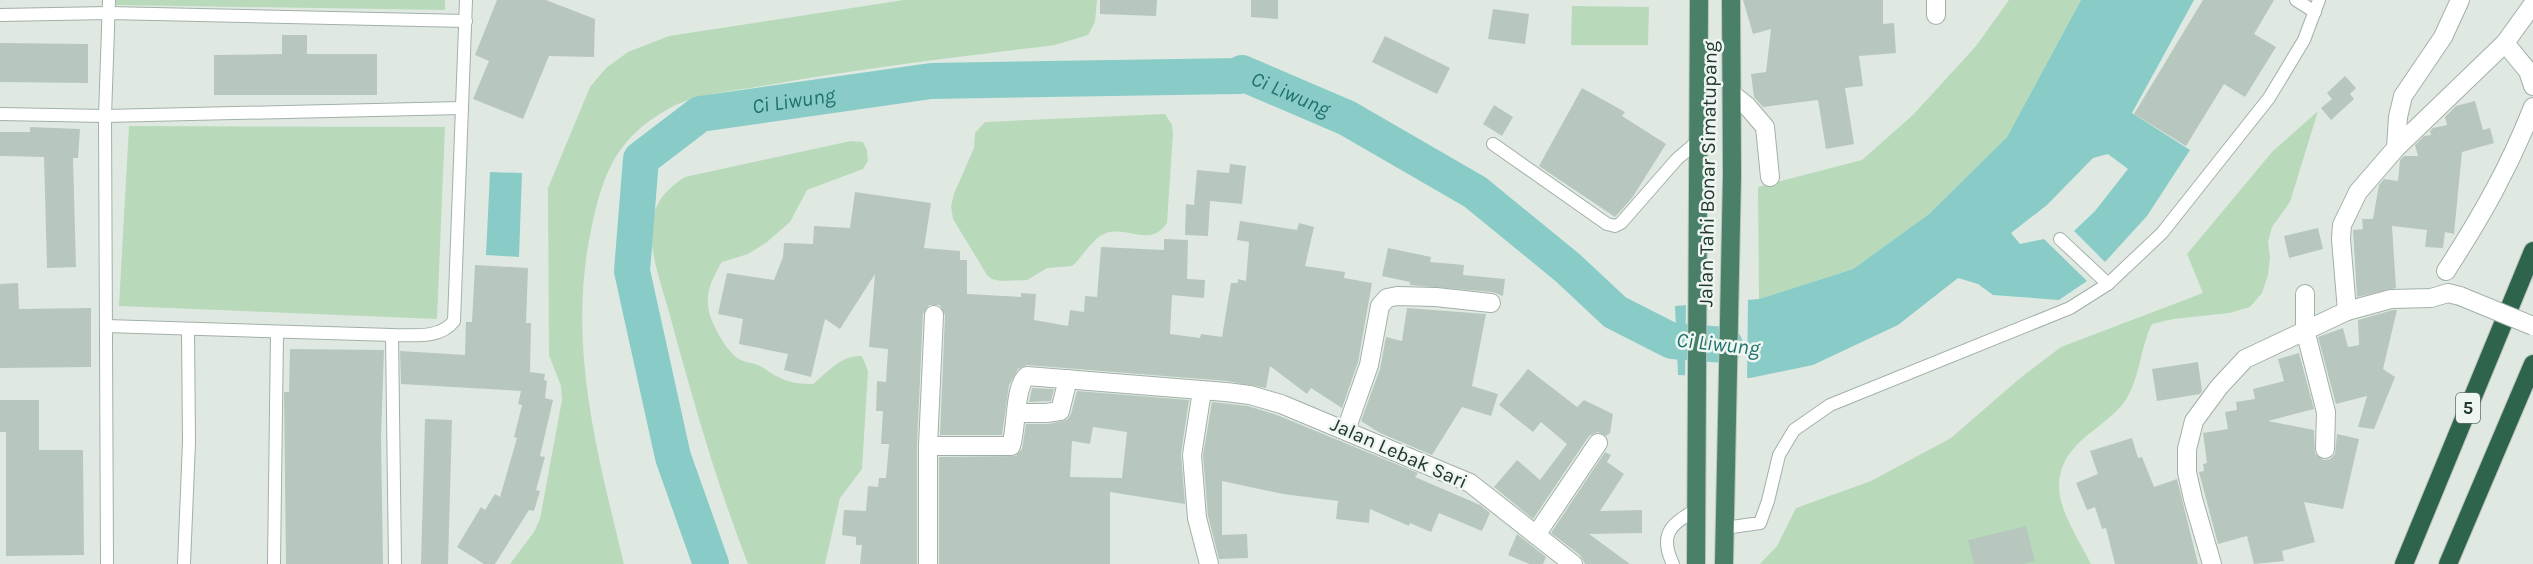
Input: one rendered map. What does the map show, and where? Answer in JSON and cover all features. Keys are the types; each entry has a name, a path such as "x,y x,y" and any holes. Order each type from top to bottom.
{"highway":[{"name":"Jalan Tahi Bonar Simatupang","path":"1696,564 1699,0"},
{"name":"Jalan Tahi Bonar Simatupang","path":"1724,564 1732,174 1731,0"},
{"name":"5","path":"2404,564 2533,251"},
{"name":"5","path":"2448,564 2533,364"}],"street":[{"path":"2396,148 2398,117 2403,96 2443,37 2460,0"},
{"path":"2347,311 2341,239 2343,225 2358,192 2396,148 2505,43 2533,4"},
{"path":"2505,43 2528,71 2533,86"},
{"path":"1732,94 1747,106 1765,128 1770,177"},
{"path":"2446,271 2487,206 2512,159 2533,107"},
{"path":"2212,564 2187,472 2187,448 2194,421 2219,387 2245,360 2347,311 2391,298 2431,298 2448,293 2533,326"},
{"path":"2305,294 2305,330 2326,412 2325,449"},
{"path":"1346,430 1369,365 1380,306 1387,298 1436,297 1491,303"},
{"path":"928,564 928,446 934,315"},
{"name":"Jalan Lebak Sari","path":"1017,413 1018,389 1021,381 1027,376 1250,395 1346,430 1470,483 1573,564"},
{"path":"928,446 1011,446 1017,413 1060,411 1068,378"},
{"path":"1202,391 1192,455 1197,518 1209,564"},
{"path":"1536,534 1598,443"}],"lane":[{"path":"107,564 105,116 109,0"},
{"path":"106,326 392,335 429,334 447,330 454,321 466,0"},
{"path":"1725,528 1760,523 1779,455 1794,430 1830,405 2070,308 2108,284 2162,233 2268,98 2304,40 2317,6 2296,0"},
{"path":"0,15 109,13 466,21"},
{"path":"0,114 105,116 462,108"},
{"path":"1493,144 1606,224 1615,226 1621,223 1677,159 1698,141"},
{"path":"2060,240 2108,284"},
{"path":"184,564 189,442 188,330"},
{"path":"274,564 277,332"},
{"path":"392,335 394,564"},
{"path":"1673,564 1666,545 1668,532 1675,522 1697,509"}],"green space":[{"path":"116,0 445,0 445,10 116,5"},
{"path":"904,0 1097,0 1095,22 1088,35 1055,45 876,68 704,96 668,109 635,133 614,160 601,192 591,230 584,273 582,315 588,398 604,481 624,564 510,564 534,532 540,519 562,400 561,386 549,355 548,188 590,87 606,68 628,52 669,36"},
{"path":"2009,0 2081,0 2007,137 1929,214 1853,269 1759,299 1758,187 1862,160 1913,115 1976,46"},
{"path":"1572,6 1649,7 1648,45 1571,45"},
{"path":"2318,111 2290,202 2272,227 2268,242 2270,258 2268,275 2262,293 2250,307 2229,313 2173,319 2152,324 2134,383 2125,401 2084,438 2070,454 2062,469 2059,484 2061,500 2073,531 2091,564 1760,564 1777,546 1796,508 1871,481 1951,438 2019,379 2061,347 2203,293 2187,254 2272,152"},
{"path":"1165,114 1172,125 1173,133 1167,223 1160,230 1146,235 1123,232 1106,233 1096,239 1072,266 1047,268 1027,280 1001,281 987,275 953,219 951,206 974,148 975,133 985,122"},
{"path":"129,126 445,127 437,319 119,306"},
{"path":"851,141 863,142 867,150 868,161 863,169 807,190 790,222 767,242 748,254 722,262 709,290 710,316 727,347 739,359 759,365 775,375 798,383 813,384 841,361 855,356 862,356 868,371 862,469 840,498 825,564 748,564 705,439 659,280 652,244 652,223 656,208 663,196 685,177"}],"water":[{"path":"2081,0 2194,0 2132,113 2190,150 2147,216 2105,262 2074,231 2095,211 2128,169 2108,154 2093,158 2047,205 2011,233 2020,244 2044,239 2087,281 2059,300 1993,295 1978,284 1958,278 1898,325 1813,365 1750,378 1678,375 1675,306 1759,299 1853,269 1929,214 2007,137"},
{"path":"490,172 522,173 519,257 486,255"}],"pier":[{"path":"1748,297 1747,381 1685,378 1686,302"}],"building":[{"path":"497,0 546,0 595,19 594,57 549,56 523,119 473,99 489,61 475,55"},
{"path":"1100,0 1157,0 1156,16 1100,14"},
{"path":"1251,0 1278,0 1278,19 1251,17"},
{"path":"1743,0 1883,0 1883,24 1894,23 1896,53 1859,56 1863,86 1845,88 1854,144 1826,149 1818,100 1763,107 1754,97 1751,74 1766,72 1771,29 1753,34"},
{"path":"2203,0 2274,0 2254,34 2276,47 2245,97 2224,84 2186,146 2134,114"},
{"path":"1493,9 1529,14 1525,44 1488,39"},
{"path":"282,35 307,35 307,54 377,54 377,95 214,95 214,55 282,54"},
{"path":"1385,36 1450,68 1437,94 1372,62"},
{"path":"0,43 88,44 88,83 0,82"},
{"path":"2345,76 2356,88 2350,94 2354,99 2331,120 2321,108 2332,99 2327,93"},
{"path":"1582,88 1625,112 1622,116 1666,144 1632,198 1615,217 1539,166"},
{"path":"2475,101 2483,130 2490,128 2494,143 2462,152 2454,234 2445,232 2443,248 2425,247 2427,230 2392,226 2396,288 2357,297 2353,230 2363,229 2362,219 2373,219 2379,185 2384,179 2398,181 2400,160 2404,156 2418,156 2415,145 2424,136 2431,135 2430,131 2433,128 2447,125 2445,117 2456,106"},
{"path":"1494,105 1513,117 1502,136 1483,124"},
{"path":"30,127 80,129 78,158 73,158 76,267 47,268 44,157 0,156 0,132 30,132"},
{"path":"1230,164 1246,166 1242,204 1210,201 1208,236 1185,235 1186,204 1194,205 1197,170 1229,173"},
{"path":"855,192 931,203 924,248 960,251 960,260 967,260 967,294 1021,297 1021,293 1036,294 1034,320 1068,326 1070,310 1084,312 1085,296 1097,297 1101,247 1164,250 1164,239 1188,240 1187,279 1205,280 1204,298 1172,295 1170,334 1200,338 1201,334 1222,337 1231,283 1238,283 1238,279 1246,281 1249,242 1237,240 1240,221 1297,230 1299,223 1314,227 1305,266 1345,272 1344,278 1372,283 1358,362 1342,408 1311,388 1307,394 1270,366 1266,388 1227,381 1027,365 1018,369 1009,385 1002,435 940,435 945,315 940,305 929,305 923,314 917,445 917,564 860,564 862,545 856,545 856,537 842,535 844,510 866,511 868,486 878,487 879,478 886,478 889,444 881,444 883,411 876,411 877,381 886,382 888,349 869,347 875,274 840,329 825,319 811,377 784,370 788,354 739,344 743,319 718,314 727,273 774,280 783,257 784,243 813,244 814,226 850,228"},
{"path":"2318,228 2323,249 2289,258 2284,236"},
{"path":"1388,248 1431,257 1430,262 1464,265 1463,275 1505,279 1503,296 1492,292 1410,285 1410,282 1382,276"},
{"path":"475,265 528,268 526,323 531,323 530,372 545,374 544,380 547,381 545,398 553,400 540,456 545,457 536,490 540,491 534,511 529,510 495,564 484,564 457,547 481,507 485,510 495,494 500,497 517,438 514,437 522,405 518,404 521,391 401,384 400,351 465,355 466,322 472,322"},
{"path":"18,283 19,309 91,308 91,367 0,368 0,284"},
{"path":"1407,308 1486,314 1472,386 1498,394 1491,416 1462,407 1432,455 1380,433 1361,421 1380,369 1386,337 1402,341"},
{"path":"2397,310 2383,369 2395,377 2374,429 2358,427 2367,396 2336,404 2318,337 2343,328 2348,347 2359,345 2358,320"},
{"path":"290,349 384,350 381,437 383,564 286,564 284,392 289,392"},
{"path":"2299,353 2314,409 2268,421 2314,430 2315,454 2324,460 2330,459 2335,454 2337,434 2359,439 2343,509 2304,502 2315,542 2282,551 2284,561 2254,564 2247,536 2218,544 2199,472 2204,471 2203,464 2207,463 2203,433 2228,429 2225,412 2237,410 2236,402 2255,399 2253,389 2284,381 2278,359"},
{"path":"2198,362 2202,391 2200,394 2157,401 2152,369"},
{"path":"1528,369 1577,407 1584,400 1613,414 1610,433 1606,436 1598,432 1589,436 1533,519 1494,487 1517,460 1540,480 1567,444 1541,422 1533,432 1499,405"},
{"path":"1032,388 1054,389 1051,401 1029,402"},
{"path":"1077,391 1189,400 1181,454 1185,504 1110,492 1110,564 939,564 939,457 1016,456 1022,449 1026,424 1048,424 1067,420 1071,414","holes":["1093,427 1127,432 1122,478 1070,477 1072,441 1090,444"]},
{"path":"0,400 39,400 39,450 83,450 84,555 6,556 6,432 0,432"},
{"path":"1212,402 1248,406 1277,415 1418,473 1415,477 1480,505 1490,513 1482,531 1439,513 1431,532 1410,523 1409,526 1370,509 1369,523 1336,519 1338,501 1283,494 1222,481 1222,535 1247,534 1248,558 1219,559 1208,516 1203,455"},
{"path":"425,419 452,420 448,564 421,564"},
{"path":"2132,438 2138,458 2142,457 2154,487 2177,479 2198,564 2115,564 2106,528 2102,529 2095,507 2087,510 2076,483 2098,474 2090,451"},
{"path":"1605,452 1611,455 1607,462 1624,474 1600,511 1642,510 1642,533 1589,534 1630,564 1585,564 1580,555 1551,533"},
{"path":"2026,526 2035,561 2023,564 1974,564 1968,540"},
{"path":"1517,534 1546,557 1543,564 1529,564 1508,555"}],"waterway":[{"name":"Ci Liwung","path":"711,564 673,457 632,271 641,159 700,114 931,81 1239,76 1242,73 1347,118 1475,192 1568,268 1615,312 1672,341 1725,345"}]}
